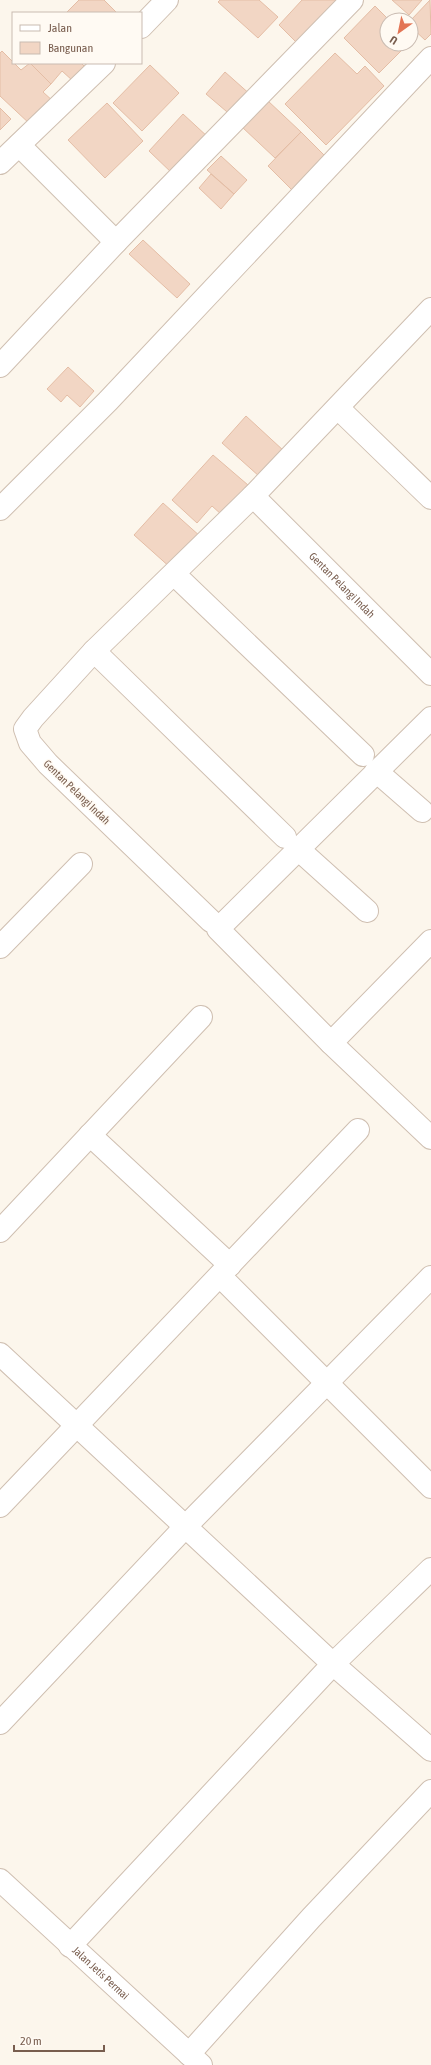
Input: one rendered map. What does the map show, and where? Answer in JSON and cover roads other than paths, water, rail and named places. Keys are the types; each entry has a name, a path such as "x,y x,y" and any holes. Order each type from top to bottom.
{"street":[{"path":"142,26 167,0"},
{"path":"0,366 116,242 352,0"},
{"path":"0,509 108,401 431,58"},
{"path":"0,163 103,64"},
{"path":"19,145 116,242"},
{"name":"Gentan Pelangi Indah","path":"211,921 48,764 30,743 25,729 94,651 253,496 338,408 428,319"},
{"path":"338,408 431,498"},
{"name":"Gentan Pelangi Indah","path":"253,496 431,674"},
{"path":"174,574 369,763 422,811"},
{"path":"94,651 291,842 367,911"},
{"path":"427,1126 331,1043 218,929 291,842 369,763 431,718"},
{"path":"0,947 81,864"},
{"path":"331,1043 431,941"},
{"path":"0,1230 90,1136 201,1016"},
{"path":"0,1506 358,1130"},
{"path":"90,1136 225,1271 327,1383 431,1487"},
{"path":"0,1723 186,1526 431,1277"},
{"path":"0,1354 333,1664 431,1750"},
{"path":"70,1946 333,1664 431,1569"},
{"path":"195,2060 310,1918 431,1791"},
{"name":"Jalan Jetis Permai","path":"0,1880 195,2060"}]}
